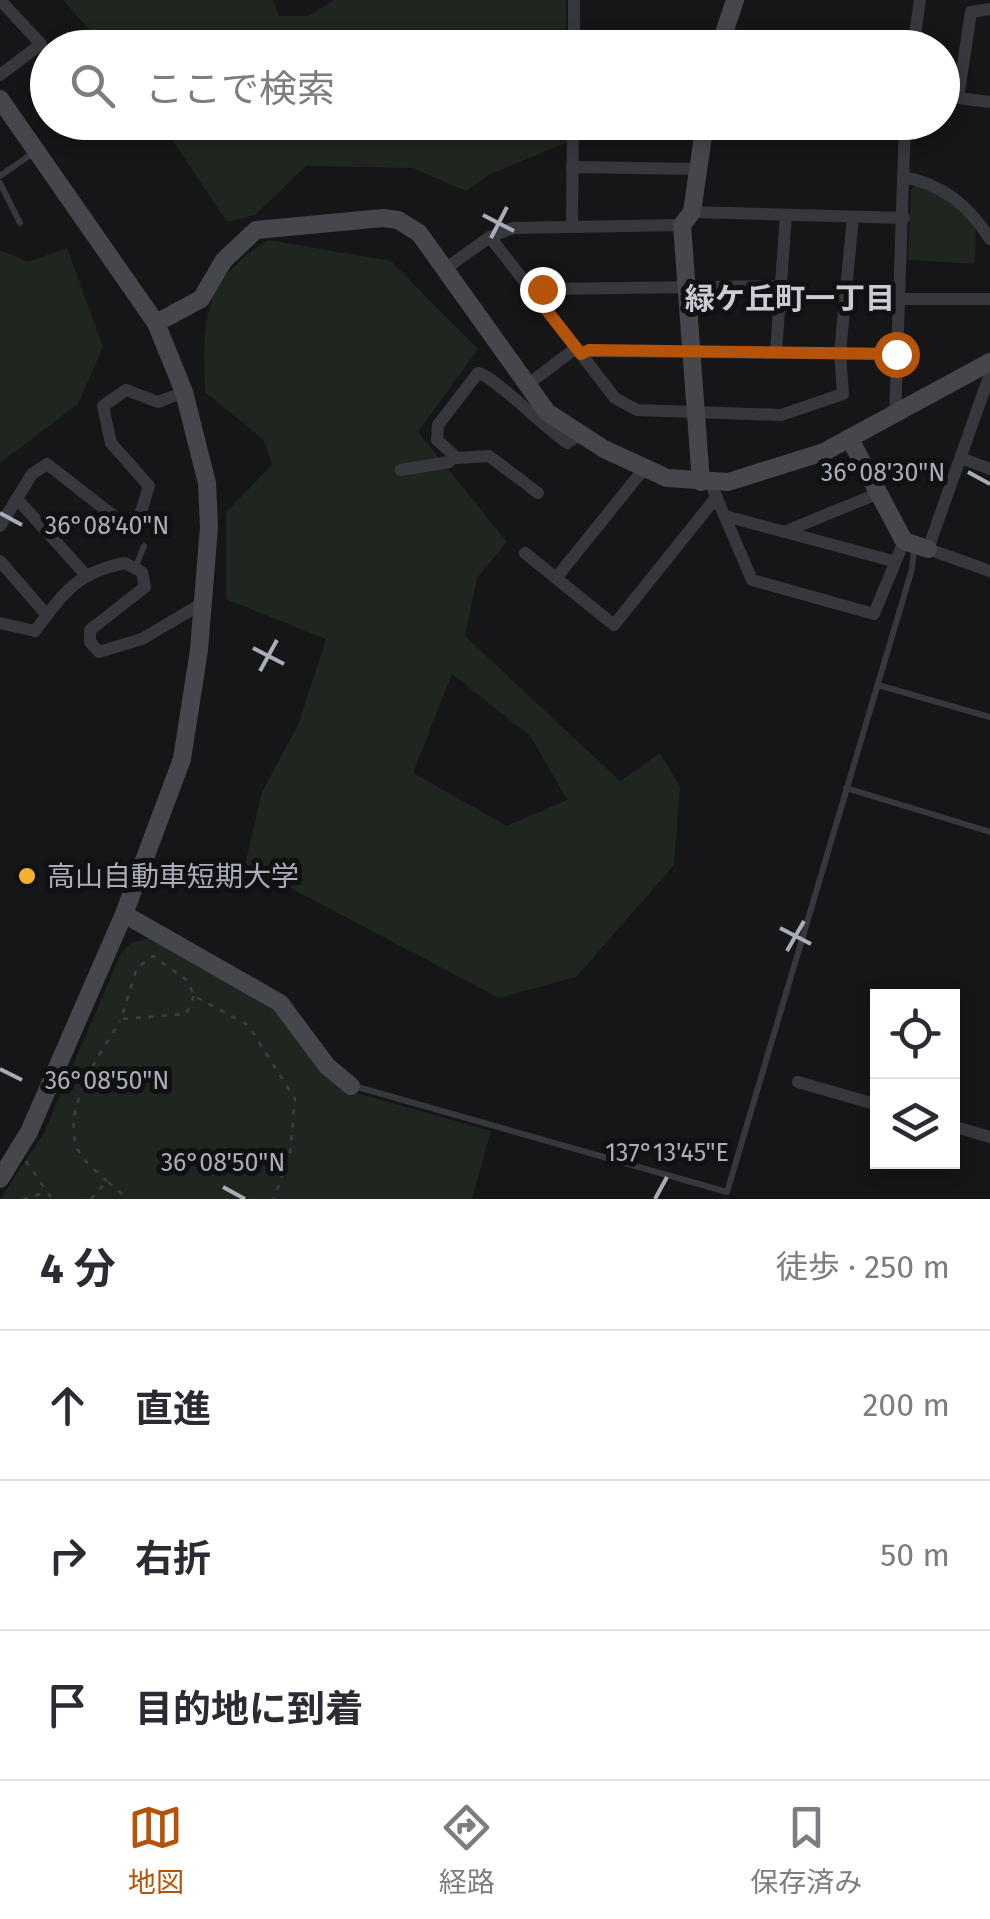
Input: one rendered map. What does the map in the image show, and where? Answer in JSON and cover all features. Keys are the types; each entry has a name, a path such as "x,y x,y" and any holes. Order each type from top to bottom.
{"street":[{"path":"0,0 30,33"},
{"path":"574,0 574,30"},
{"path":"725,30 734,0"},
{"path":"916,30 920,0"},
{"path":"960,85 971,12 990,10"},
{"path":"0,75 30,52"},
{"path":"960,98 990,102"},
{"path":"0,99 156,323 184,392 209,498 203,603 182,759 124,914 29,1132 0,1179"},
{"path":"572,225 573,140"},
{"path":"702,140 687,219 686,288 696,412 709,488 728,517 752,580 874,614 893,560 916,546 960,458 990,374"},
{"path":"895,417 905,140"},
{"path":"572,167 697,169"},
{"path":"904,177 939,188 968,207 990,239"},
{"path":"446,268 490,237 513,228 786,216 904,218"},
{"path":"776,352 786,216"},
{"path":"490,237 614,398 638,410 780,415 843,394 840,353 852,217"},
{"path":"156,323 194,304 245,236 268,227 398,220 419,233 547,412 642,470 709,488 851,441 990,362"},
{"path":"534,294 542,289 781,286"},
{"path":"900,299 990,299"},
{"path":"527,386 579,352 589,350 896,354"},
{"path":"538,492 489,456 454,456 440,444 436,431 478,373 490,376 531,418 567,444 580,435"},
{"path":"0,526 34,472 54,465 118,519 136,528 149,486 111,444 103,406 126,390 158,402 184,392"},
{"path":"851,441 879,493 916,546 989,566"},
{"path":"401,470 449,462 454,456"},
{"path":"960,458 990,469"},
{"path":"556,578 642,470"},
{"path":"525,553 614,625 709,488"},
{"path":"784,532 879,493"},
{"path":"18,500 85,574"},
{"path":"728,517 893,560"},
{"path":"0,561 46,613"},
{"path":"0,624 35,631 46,613 85,574 125,563 136,566 144,577 145,587 90,630 93,649 106,654 142,639 203,603"},
{"path":"124,914 280,1003 327,1066 352,1086"},
{"path":"798,1082 870,1103"},
{"path":"960,1128 990,1137"}],"lane":[{"path":"20,222 0,179 36,150"},
{"path":"136,566 144,546"},
{"path":"352,1086 727,1192 916,546"},
{"path":"878,685 990,716"},
{"path":"846,788 990,832"}],"path":[{"path":"128,1199 76,1147 74,1125 89,1076 120,1020 137,968 153,956 188,981 194,996 248,1025 296,1099 290,1153 274,1199"},
{"path":"120,1020 186,1014 194,996"},
{"path":"26,1160 44,1194 52,1199"},
{"path":"91,1199 107,1181"},
{"path":"23,1199 44,1194"}],"shaded area":[{"path":"63,0 273,0 279,16 309,16 334,0 566,0 567,30 90,30"},
{"path":"172,140 567,140 489,175 466,191 413,168 306,166 255,215 227,222"},
{"path":"917,184 939,194 976,225 975,264 908,260 911,189"},
{"path":"268,240 391,261 478,349 418,432 507,542 477,578 465,636 620,781 660,753 680,787 674,865 576,977 499,998 245,864 262,792 298,725 326,639 226,599 226,512 272,465 264,440 205,392 204,344 211,305 218,287 246,255","holes":["452,674 531,737 567,800 507,826 413,773"]},
{"path":"67,248 103,347 78,404 0,463 0,250 28,262"},
{"path":"150,938 272,1006 353,1092 491,1131 472,1199 0,1199 44,1133 121,953 133,942"}],"place":[{"name":"高山自動車短期大学","path":"27,876"}],"district":[{"name":"緑ケ丘町一丁目","path":"790,299"}],"route":[{"path":"542,289 534,294 581,354 589,350 896,354"}]}
